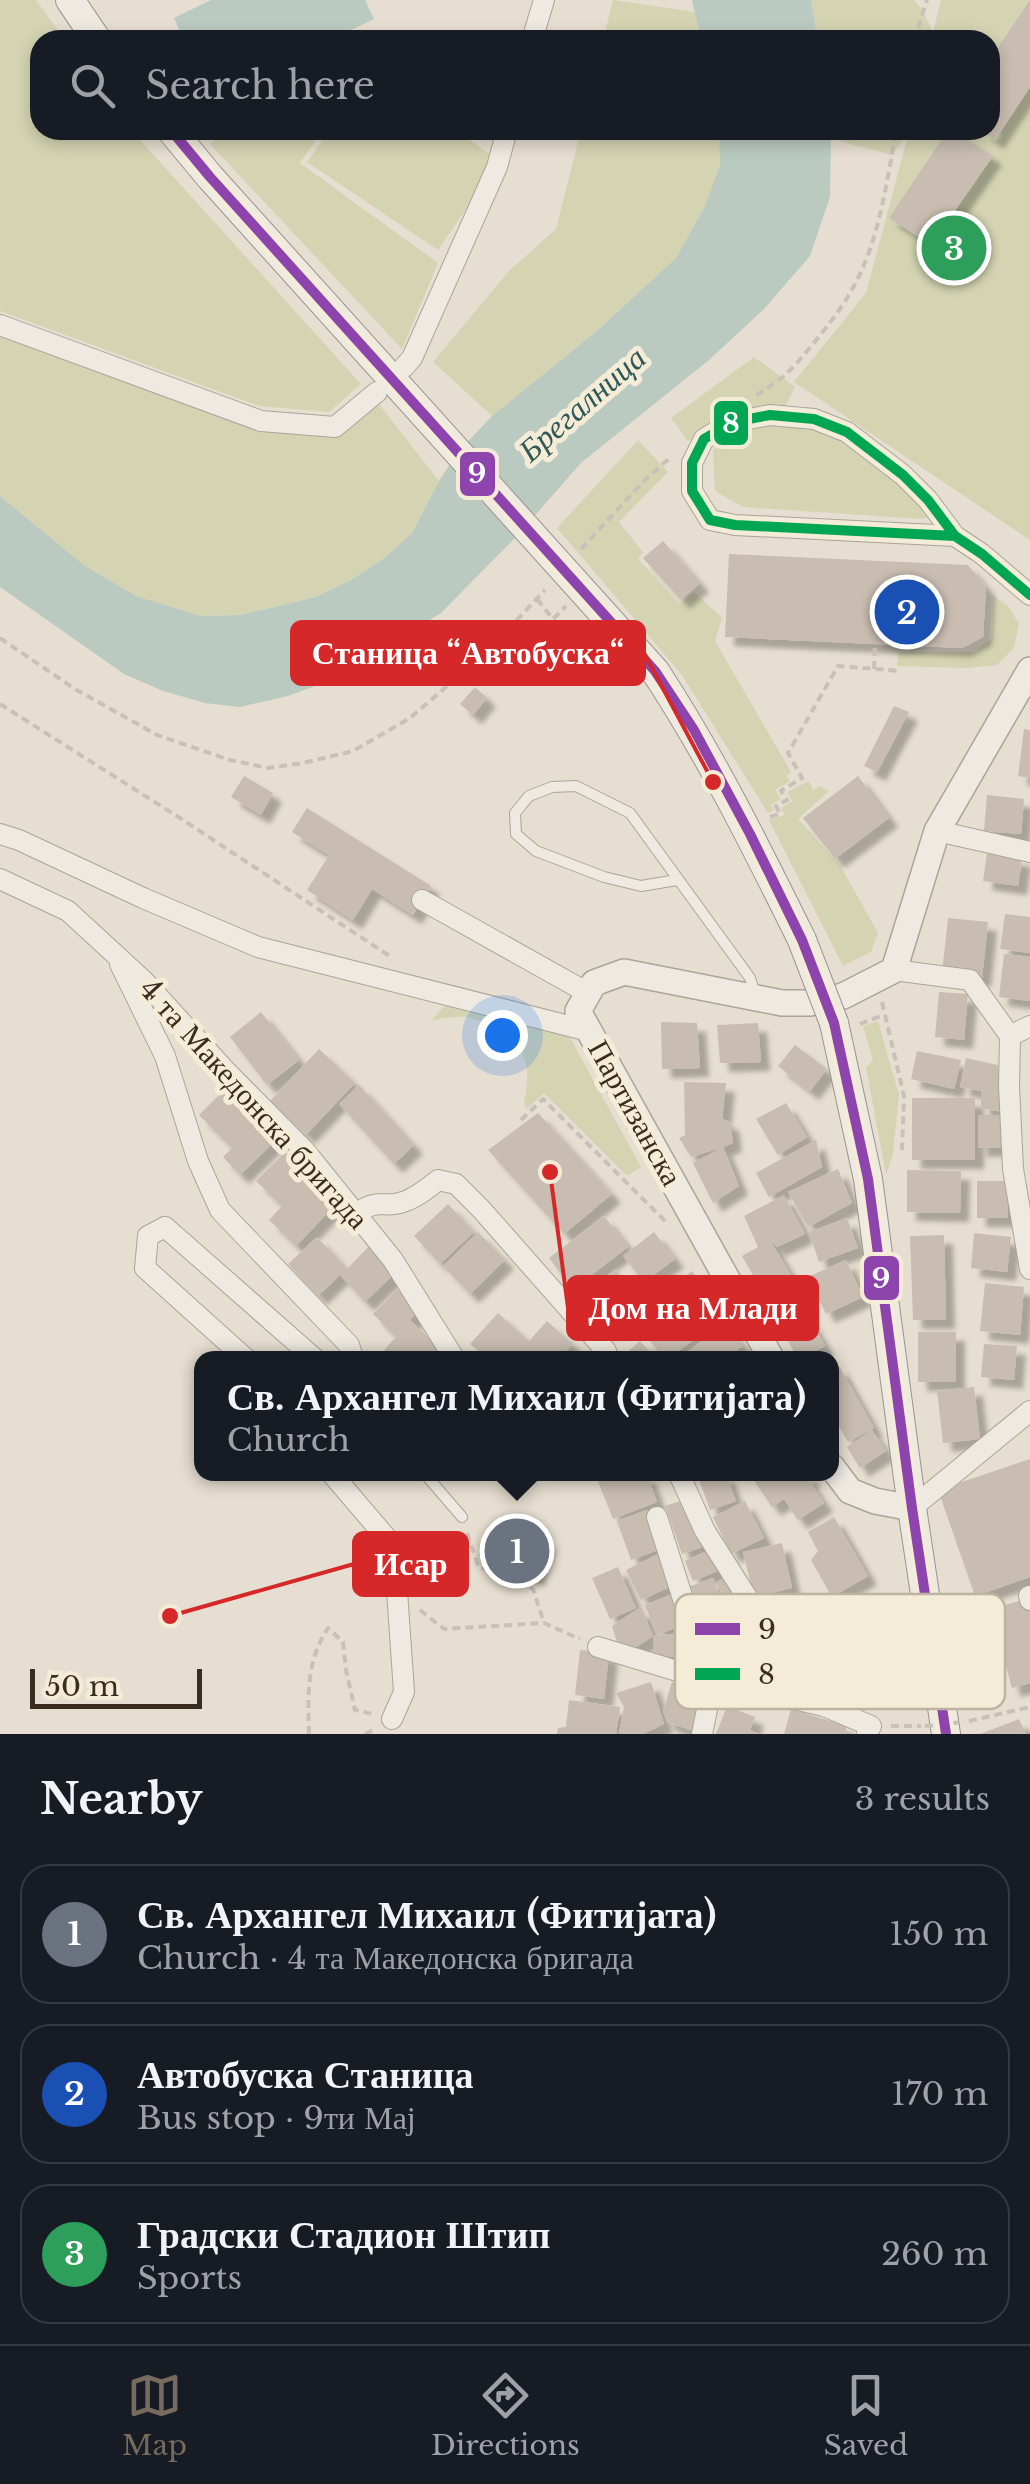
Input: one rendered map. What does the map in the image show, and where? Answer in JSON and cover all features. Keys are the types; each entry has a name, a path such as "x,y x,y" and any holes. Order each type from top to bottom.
{"main road":[{"path":"70,0 90,30"},
{"path":"179,140 655,671 694,730 847,1023 925,1594"}],"street":[{"path":"535,30 544,0"},
{"path":"404,367 412,358 497,167 504,140"},
{"path":"0,325 262,420 335,427 377,392"},
{"path":"955,536 734,525 710,520 692,491 692,463 704,439 733,422 770,415 814,420 847,432 903,475 955,536 1030,595"},
{"path":"894,970 937,830 1027,686"},
{"path":"937,830 1030,852"},
{"path":"0,834 258,947 589,1030"},
{"name":"4 та Македонска бригада","path":"0,880 68,910 143,980 305,1151 393,1260 450,1351"},
{"path":"422,900 588,993 594,983 624,972 769,1000 810,1004 844,996 894,970 970,980 1010,1036 1013,1169 1030,1269"},
{"name":"4 та Македонска бригада","path":"114,953 165,1056 198,1161 220,1210 351,1351"},
{"name":"Партизанска","path":"588,993 578,1011 767,1351"},
{"path":"1010,1036 1030,1026"},
{"path":"356,1214 369,1204 401,1204 438,1180 456,1184 606,1351"},
{"path":"237,1351 145,1268 148,1236 165,1227 306,1351"},
{"path":"839,1476 850,1491 875,1502 912,1508 1030,1411"},
{"path":"338,1481 390,1542 404,1692 392,1719"},
{"path":"682,1481 706,1532 745,1594"},
{"path":"658,1518 681,1594"},
{"path":"598,1646 675,1670"},
{"path":"702,1734 703,1709"},
{"path":"830,1709 869,1730"}],"lane":[{"path":"677,880 641,886 604,877 536,851 516,834 515,813 529,796 552,787 576,786 630,812 769,1000"},
{"path":"431,1481 462,1517"}],"path":[{"path":"917,30 927,0"},
{"path":"779,382 837,315 859,277 881,211 894,140"},
{"path":"0,638 75,689 157,735 230,760 268,768 353,751 410,718 487,652 545,590"},
{"path":"537,599 553,619 569,603"},
{"path":"874,669 875,644"},
{"path":"760,820 780,814 776,806 787,800 781,791 802,778 788,753 838,666 900,671"},
{"path":"0,704 402,964"},
{"path":"882,999 904,1096 902,1150"},
{"path":"847,1023 885,1014"},
{"path":"520,1120 543,1100 669,1226"},
{"path":"462,1517 478,1566 533,1589 544,1622"},
{"path":"398,1601 410,1601 444,1630 544,1622 598,1646"},
{"path":"309,1734 308,1680 316,1645 328,1628 343,1642 355,1710"},
{"path":"869,1730 945,1728 1030,1707"}],"green space":[{"path":"0,0 36,0 58,30 30,30 30,140 140,140 361,384 329,412 259,406 0,311"},
{"path":"613,0 695,12 699,30 606,30"},
{"path":"811,0 914,0 932,30 816,30"},
{"path":"941,0 1030,0 1030,540 794,382 866,293 907,140 1000,140 1000,30 934,30"},
{"path":"316,140 300,163 438,263 402,349 209,143"},
{"path":"323,140 469,140 499,160 438,250 307,162"},
{"path":"578,140 720,140 721,166 705,206 676,258 598,330 492,416 433,362 509,271 556,229"},
{"path":"836,140 903,140 892,155"},
{"path":"0,336 257,429 334,435 378,403 439,481 412,533 351,580 314,597 239,615 201,616 136,596 84,565 0,496"},
{"path":"754,357 795,387 785,407 732,412 688,441 671,418"},
{"path":"770,426 825,430 894,477 932,517 743,507 715,491 713,450 737,432"},
{"path":"638,440 668,472 619,522 643,552 638,559 680,604 694,592 722,618 715,641 791,772 786,776 790,781 775,790 781,799 771,804 774,810 768,813 682,675 557,528"},
{"path":"993,596 1008,606 1019,624 1014,648 997,665 897,666 899,652 974,652 992,638"},
{"path":"809,781 813,790 821,786 829,791 798,819 840,865 878,933 871,952 843,966 769,820 785,815 781,808 792,801 787,792"},
{"path":"448,1002 568,1034 641,1167 627,1176 544,1093 527,1109 527,1069 517,1046 493,1026 474,1019 432,1020"},
{"path":"878,1021 899,1095 893,1154 886,1175 866,1067 873,1060 863,1026"}],"water":[{"path":"211,0 365,0 374,19 351,30 179,30 174,18"},
{"path":"692,0 811,0 816,30 699,30"},
{"name":"Брегалница","path":"719,140 831,140 830,197 810,256 764,309 709,360 581,463 441,613 334,679 288,696 240,707 205,703 124,674 0,587 0,496 84,565 136,596 201,616 240,615 275,607 315,597 351,580 412,533 457,453 492,416 598,330 676,258 705,206 720,166"}],"building":[{"path":"1030,0 1030,87 1000,132 1000,44"},
{"path":"941,140 968,140 993,156 931,245 889,218"},
{"path":"663,541 700,583 681,600 643,558"},
{"path":"729,554 968,565 986,587 983,637 962,648 725,637"},
{"path":"475,687 487,698 473,715 460,704"},
{"path":"894,706 909,712 877,772 864,766"},
{"path":"1024,729 1030,730 1030,778 1018,776"},
{"path":"244,776 273,793 261,815 231,797"},
{"path":"858,776 889,818 835,859 803,818"},
{"path":"987,795 1024,799 1021,834 984,831"},
{"path":"307,808 431,886 413,915 372,889 353,920 307,890 329,855 292,832"},
{"path":"987,853 1022,858 1018,886 983,881"},
{"path":"1005,914 1030,917 1030,953 1000,949"},
{"path":"948,918 988,922 982,978 942,973"},
{"path":"1004,954 1030,957 1030,1001 999,997"},
{"path":"939,992 968,994 964,1040 935,1037"},
{"path":"261,1012 299,1060 267,1085 230,1037"},
{"path":"661,1022 697,1023 700,1068 662,1069"},
{"path":"758,1023 761,1062 720,1063 717,1025"},
{"path":"795,1045 827,1069 810,1091 778,1066"},
{"path":"319,1049 355,1083 306,1135 270,1101"},
{"path":"917,1051 961,1060 954,1089 911,1079"},
{"path":"966,1058 998,1065 1002,1112 981,1108 981,1091 960,1087"},
{"path":"684,1082 726,1083 722,1119 730,1122 733,1143 691,1157 679,1138 685,1135"},
{"path":"230,1084 281,1135 240,1175 223,1157 232,1148 199,1115"},
{"path":"359,1085 414,1145 394,1164 339,1104"},
{"path":"912,1098 975,1098 975,1160 912,1160"},
{"path":"786,1103 807,1137 778,1155 756,1119"},
{"path":"538,1113 612,1194 564,1234 488,1150"},
{"path":"978,1115 1007,1115 1007,1147 978,1148"},
{"path":"816,1140 822,1167 769,1197 756,1173"},
{"path":"723,1147 739,1186 713,1203 693,1163"},
{"path":"285,1152 338,1202 296,1246 269,1220 282,1206 256,1181"},
{"path":"838,1169 852,1203 808,1227 788,1192"},
{"path":"907,1170 961,1171 960,1213 907,1212"},
{"path":"977,1181 1008,1181 1008,1218 977,1218"},
{"path":"784,1195 805,1234 777,1247 770,1240 796,1284 768,1301 742,1256 758,1247 744,1216"},
{"path":"448,1204 474,1232 440,1264 414,1236"},
{"path":"604,1216 628,1247 573,1289 549,1258"},
{"path":"847,1218 858,1248 819,1262 809,1232"},
{"path":"478,1232 505,1260 470,1294 443,1266"},
{"path":"654,1232 675,1259 644,1282 623,1256"},
{"path":"974,1233 1011,1237 1007,1272 971,1268"},
{"path":"944,1235 946,1320 913,1320 910,1236"},
{"path":"317,1237 347,1269 370,1245 396,1272 365,1302 340,1275 318,1296 288,1264"},
{"path":"846,1260 863,1297 826,1314 808,1277"},
{"path":"616,1269 632,1290 641,1284 653,1300 692,1271 726,1316 678,1351 658,1351 647,1337 661,1327 645,1305 610,1331 582,1295"},
{"path":"985,1283 1024,1287 1020,1335 980,1331"},
{"path":"397,1289 419,1311 410,1320 442,1351 385,1351 396,1337 373,1314"},
{"path":"792,1289 825,1346 816,1351 794,1351 766,1304"},
{"path":"498,1313 529,1341 547,1321 573,1344 566,1351 478,1351 470,1344"},
{"path":"725,1323 743,1346 736,1351 688,1351"},
{"path":"918,1332 956,1332 956,1382 918,1382"},
{"path":"640,1341 649,1351 628,1351"},
{"path":"984,1344 1017,1346 1014,1380 981,1377"},
{"path":"839,1366 874,1428 848,1442 839,1426"},
{"path":"974,1387 980,1439 943,1443 937,1391"},
{"path":"872,1430 886,1451 860,1468 847,1447"},
{"path":"1030,1459 1030,1577 974,1594 938,1490"},
{"path":"598,1481 650,1481 657,1502 613,1519"},
{"path":"700,1481 729,1481 736,1501 710,1510"},
{"path":"754,1481 809,1481 824,1503 798,1520 784,1499 772,1507"},
{"path":"689,1498 706,1546 682,1554 665,1506"},
{"path":"745,1501 764,1538 731,1554 713,1517"},
{"path":"647,1510 661,1549 631,1560 617,1521"},
{"path":"834,1517 868,1576 830,1594 811,1560 818,1551 808,1532"},
{"path":"498,1525 547,1541 535,1577 487,1562"},
{"path":"782,1543 792,1588 753,1594 743,1552"},
{"path":"711,1549 720,1570 693,1581 685,1561"},
{"path":"662,1552 674,1585 641,1600 626,1570"},
{"path":"618,1567 636,1608 610,1619 592,1578"},
{"path":"731,1575 741,1594 722,1594 716,1583"},
{"path":"713,1578 719,1594 690,1594 688,1587"},
{"path":"675,1593 675,1628 657,1635 645,1605"},
{"path":"1027,1599 1030,1610 1030,1683 1012,1688 1005,1663 1005,1605"},
{"path":"641,1607 653,1636 635,1648 617,1642 612,1626"},
{"path":"675,1634 675,1657 655,1658 653,1636"},
{"path":"580,1650 609,1653 604,1699 575,1695"},
{"path":"651,1682 664,1724 643,1734 619,1734 624,1707 616,1693"},
{"path":"672,1682 675,1709 700,1709 693,1731 667,1722 663,1711"},
{"path":"569,1700 620,1707 616,1734 557,1734 558,1728 566,1727"},
{"path":"726,1709 735,1709 755,1717 750,1730 759,1734 716,1734"},
{"path":"791,1709 847,1726 845,1734 784,1734"},
{"path":"1019,1719 1026,1734 980,1734"}],"transit line":[{"name":"9","path":"179,140 655,671 694,730 750,834 802,940 834,1023 868,1179 925,1594"},
{"name":"8","path":"955,536 735,525 710,520 692,491 692,463 704,439 733,422 770,415 814,419 847,432 903,475 955,536 1030,595"},
{"name":"9","path":"942,1709 946,1734"}],"place":[{"name":"Градски Стадион Штип","path":"954,248"},
{"name":"Автобуска Станица","path":"907,612"},
{"name":"Станица “Автобуска“","path":"713,782"},
{"name":"Дом на Млади","path":"550,1172"},
{"name":"Св. Архангел Михаил (Фитијата)","path":"517,1551"},
{"name":"Исар","path":"170,1616"}]}
